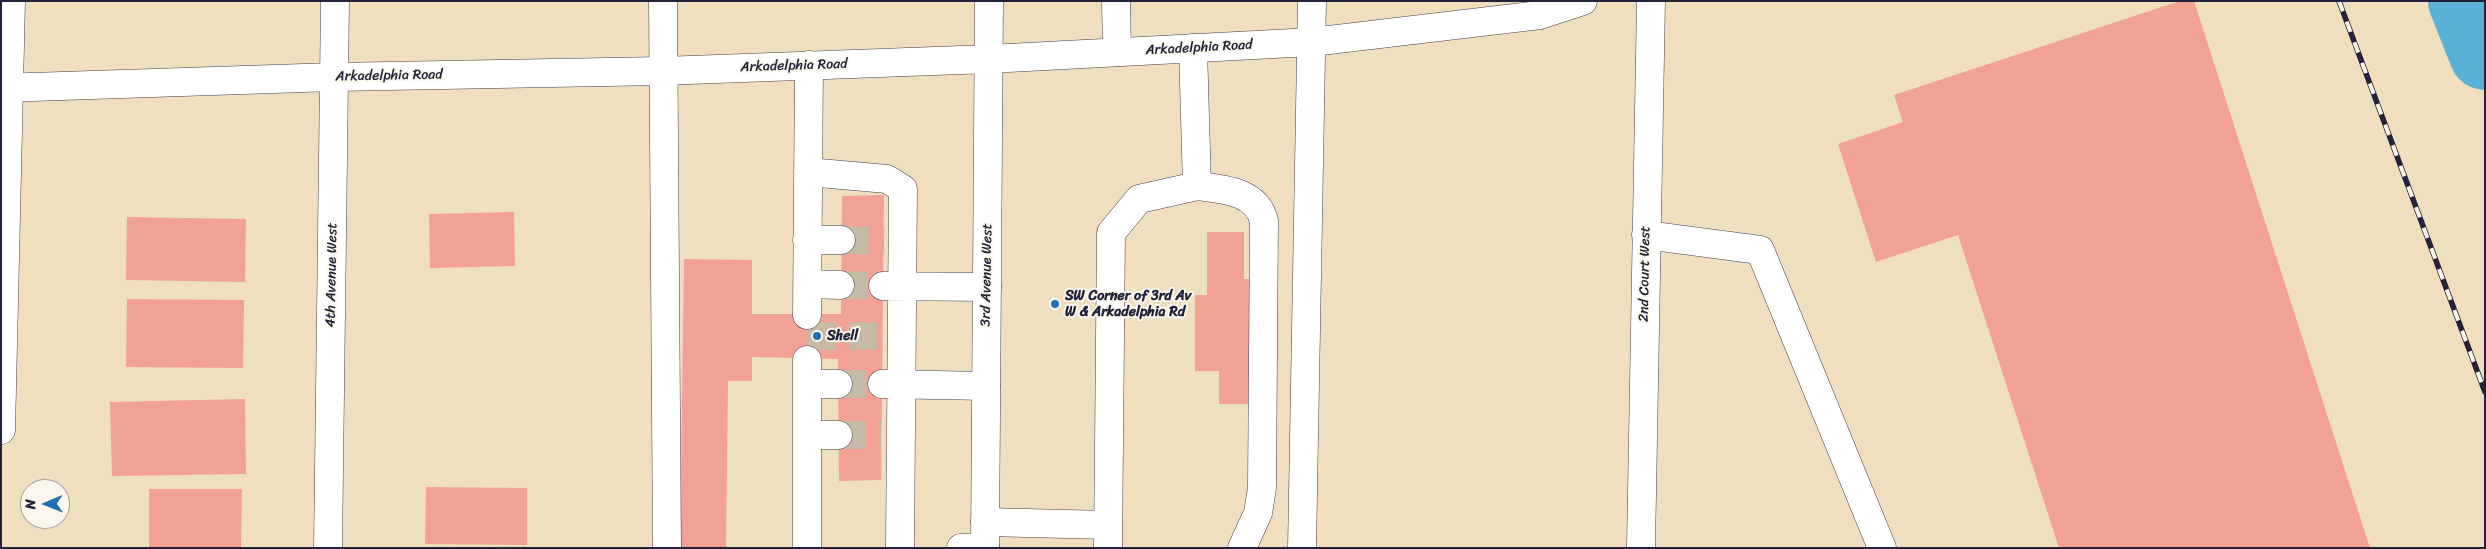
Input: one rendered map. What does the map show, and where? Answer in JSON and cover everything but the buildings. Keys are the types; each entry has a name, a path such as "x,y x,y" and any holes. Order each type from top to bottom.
{"main road":[{"path":"1,430 5,88 11,1"},
{"name":"4th Avenue West","path":"328,548 335,1"},
{"path":"663,1 662,71 667,548"},
{"name":"3rd Avenue West","path":"985,539 989,1"},
{"path":"1116,1 1117,52"},
{"path":"1302,548 1312,1"},
{"name":"Arkadelphia Road","path":"5,88 334,77 662,71 989,59 1312,42 1540,16 1583,1"},
{"name":"2nd Court West","path":"1641,548 1651,1"},
{"path":"1193,48 1197,186"},
{"path":"807,315 809,65"},
{"path":"808,172 887,179 903,189 893,241 891,436 900,548"},
{"path":"961,548 985,539 1108,536 1111,233 1139,199 1197,186 1232,190 1249,199 1262,212 1264,221 1262,488 1255,520 1242,548"},
{"path":"1646,235 1760,250 1882,548"},
{"path":"808,240 841,240"},
{"path":"808,284 840,285"},
{"path":"893,286 987,287"},
{"path":"808,548 807,372 838,384"},
{"path":"892,384 986,386"},
{"path":"807,434 838,435"}],"waterway":[{"path":"2464,1 2485,54"}],"tunnel":[{"path":"841,240 884,241"},
{"path":"840,285 883,286"},
{"path":"807,336 882,336"},
{"path":"838,384 882,384"},
{"path":"838,435 881,435"}],"railway":[{"path":"2339,1 2485,392"}],"place":[{"name":"SW Corner of 3rd Av W & Arkadelphia Rd","path":"1055,304"},
{"name":"Shell","path":"817,336"}]}
